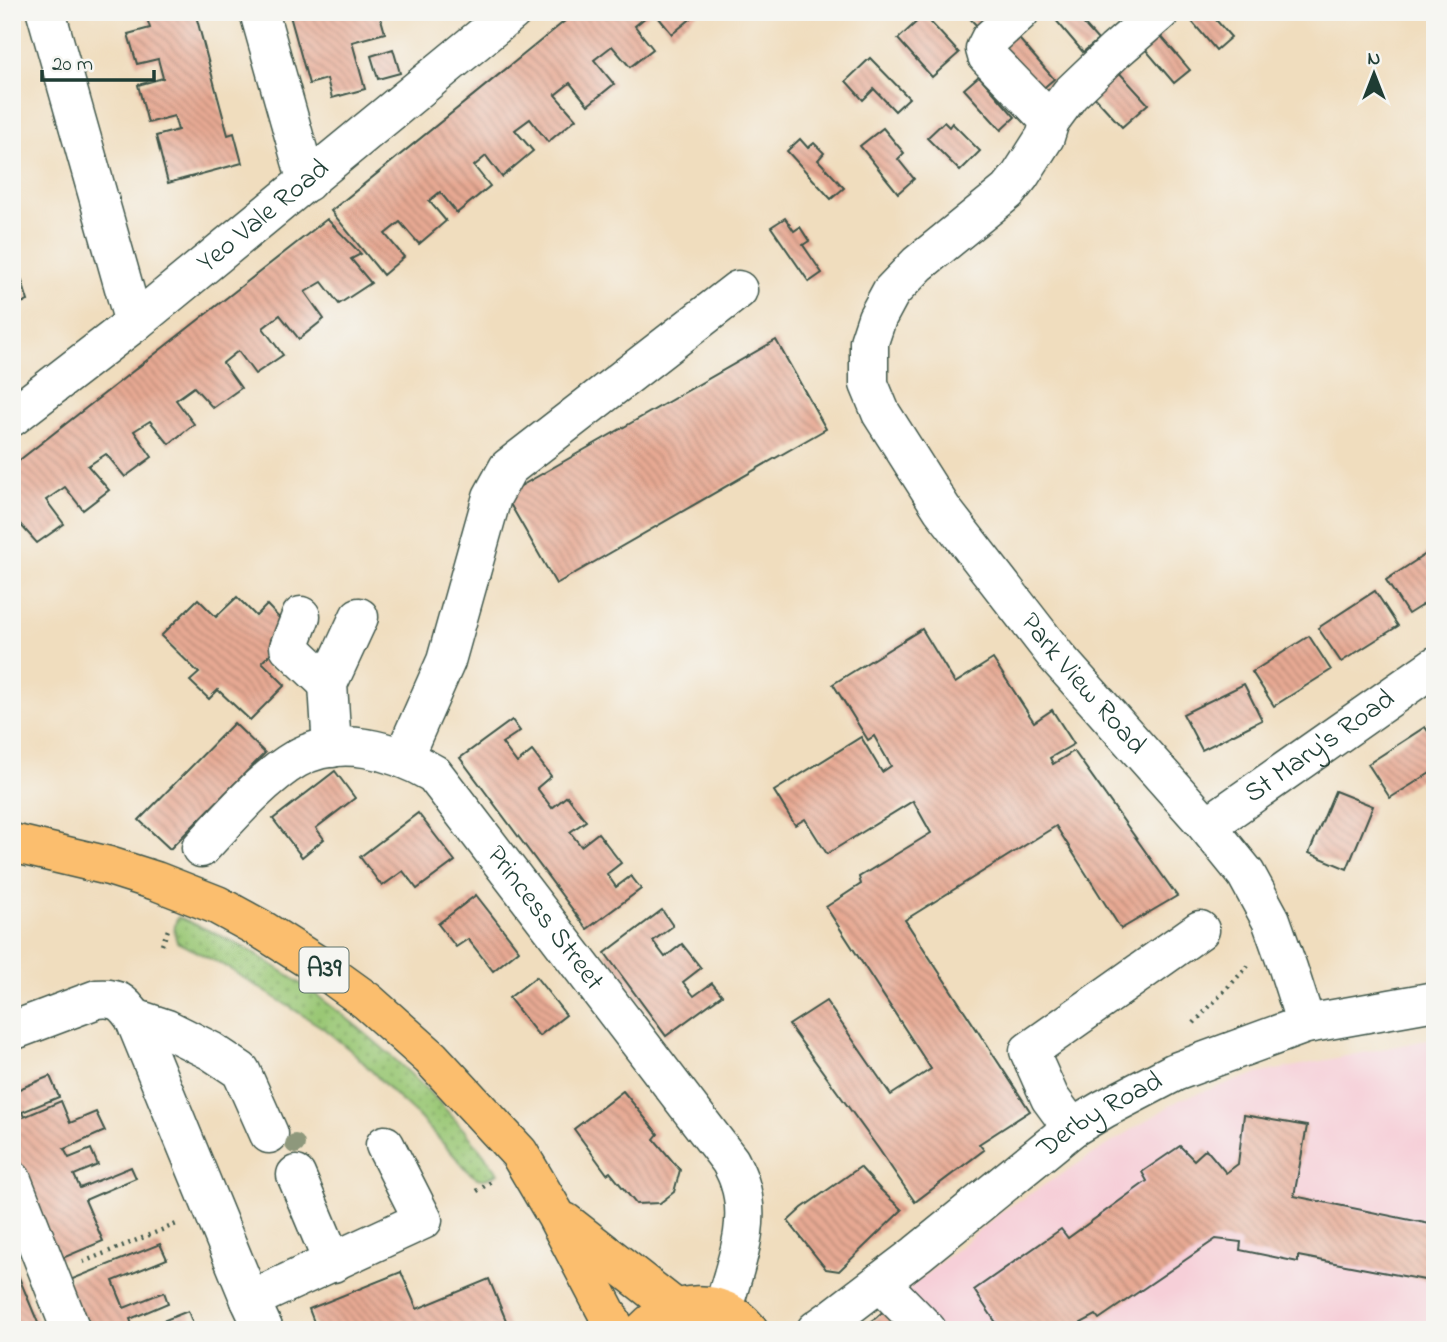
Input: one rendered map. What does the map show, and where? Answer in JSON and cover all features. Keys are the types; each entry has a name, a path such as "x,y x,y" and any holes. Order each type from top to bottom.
{"main road":[{"name":"A39","path":"12,843 109,866 217,905 313,962 368,1002 431,1058 519,1153 555,1214 616,1330"},
{"name":"A39","path":"555,1214 675,1308"},
{"path":"644,1330 654,1319 675,1308 699,1305 736,1320"}],"street":[{"path":"46,12 134,323"},
{"path":"259,12 307,182"},
{"name":"Yeo Vale Road","path":"12,417 134,323 307,182 476,25 512,12"},
{"path":"1020,12 990,39 985,49 987,55 1050,121 1070,93 1160,12"},
{"name":"Park View Road","path":"1050,121 1045,137 1008,191 918,264 891,292 877,318 869,342 869,384 881,413 942,509 1056,656 1207,826 1246,874 1271,920 1306,1024"},
{"path":"403,758 446,661 492,497 508,468 738,290"},
{"path":"301,616 289,648 328,684"},
{"path":"332,748 328,684 359,617"},
{"name":"St Mary's Road","path":"1207,826 1435,666"},
{"name":"Princess Street","path":"201,848 267,781 296,759 324,749 373,748 403,758 434,774 730,1161 739,1182 745,1222 736,1320"},
{"path":"1072,1128 1050,1098 1029,1051 1200,930"},
{"path":"12,1031 97,999 117,1000 126,1006 134,1018 257,1315 333,1263 423,1220 385,1145"},
{"name":"Derby Road","path":"816,1330 1072,1128 1104,1109 1175,1072 1306,1024 1435,1001"},
{"path":"134,1018 167,1029 211,1051 241,1071 269,1133"},
{"path":"296,1175 333,1263"},
{"path":"12,1180 71,1330"},
{"path":"880,1282 927,1330"}],"path":[{"path":"1175,1072 1187,1031 1276,937"},
{"path":"50,1276 212,1209"}],"shaded area":[{"path":"1432,1039 1435,1051 1435,1330 864,1329 1004,1210 1181,1099 1256,1074"}],"green space":[{"path":"178,917 230,940 260,957 325,1001 420,1083 475,1143 498,1173 484,1179 474,1176 355,1054 323,1028 225,966 177,942 174,930"}],"building":[{"path":"145,12 195,12 228,135 234,133 242,163 168,183 156,136 178,130 174,116 148,123 138,85 163,78 158,59 137,64 128,34 150,28"},
{"path":"289,12 379,12 385,33 352,42 365,89 332,98 327,79 309,84"},
{"path":"576,12 652,12 635,26 653,49 630,67 612,46 594,60 614,84 588,105 570,83 555,95 576,119 548,142 530,119 515,130 533,151 502,177 486,156 474,166 490,186 457,213 440,192 429,201 446,221 419,244 400,222 385,234 404,257 383,275 331,211"},
{"path":"654,12 699,12 672,34"},
{"path":"964,12 993,12 977,26"},
{"path":"1049,12 1073,12 1098,40 1083,52"},
{"path":"1184,12 1209,12 1231,37 1216,50"},
{"path":"924,15 959,53 932,77 898,39"},
{"path":"1155,29 1190,70 1174,83 1139,42"},
{"path":"1014,33 1054,79 1040,91 1000,46"},
{"path":"393,49 400,73 378,79 371,56"},
{"path":"870,58 909,98 895,111 874,89 863,100 846,81"},
{"path":"1116,69 1148,104 1122,127 1090,92"},
{"path":"979,76 1015,117 1001,130 964,89"},
{"path":"944,122 949,127 952,123 980,151 960,171 927,138"},
{"path":"883,128 904,153 898,159 914,179 898,193 860,146"},
{"path":"800,139 808,148 814,143 824,153 818,160 844,188 831,199 787,151"},
{"path":"785,218 794,231 800,227 809,241 803,245 822,273 809,282 771,227"},
{"path":"327,219 361,254 351,259 371,283 339,304 322,282 305,292 324,319 299,339 280,315 263,328 283,355 255,374 238,351 223,363 241,388 213,408 194,387 176,400 194,424 169,444 150,421 134,431 152,457 125,477 106,454 88,466 109,490 83,510 65,487 46,500 64,524 37,543 19,523 12,526 12,466"},
{"path":"17,265 28,301 12,305 12,266"},
{"path":"776,340 826,429 556,584 505,495"},
{"path":"1435,548 1435,597 1408,614 1386,580"},
{"path":"1375,591 1398,626 1341,662 1318,628"},
{"path":"237,597 256,616 267,605 284,623 273,634 282,642 262,662 285,685 250,720 218,690 209,699 190,681 199,673 161,636 198,599 216,617"},
{"path":"922,629 955,683 993,659 1034,722 1052,710 1074,744 1050,758 1053,764 1074,751 1177,896 1121,929 1056,826 905,920 1030,1111 979,1144 984,1150 915,1202 789,1025 826,1001 891,1095 931,1069 826,907 861,884 859,877 931,833 913,801 827,854 805,819 795,825 774,791 861,737 882,772 891,766 874,736 868,740 833,684"},
{"path":"1309,636 1331,670 1274,706 1252,672"},
{"path":"1244,684 1262,720 1202,750 1183,714"},
{"path":"512,720 520,731 502,743 517,763 532,751 551,776 537,788 552,808 567,796 586,821 570,832 581,846 598,833 621,863 607,874 616,887 631,876 641,889 587,929 460,758"},
{"path":"234,723 265,753 170,849 139,820"},
{"path":"1425,727 1435,742 1435,770 1390,798 1368,764"},
{"path":"335,771 355,798 316,828 324,839 302,857 273,819"},
{"path":"1335,791 1373,806 1347,869 1309,853"},
{"path":"418,813 455,861 417,889 403,871 382,886 360,857"},
{"path":"476,895 519,950 493,971 468,939 456,947 438,924"},
{"path":"662,910 673,926 653,941 665,957 682,944 701,968 683,982 694,996 712,983 722,995 666,1036 605,953"},
{"path":"536,977 566,1015 539,1036 509,998"},
{"path":"50,1076 59,1097 22,1112 24,1117 61,1101 70,1123 96,1112 105,1131 64,1149 69,1158 91,1149 98,1165 74,1175 80,1188 131,1167 136,1178 85,1200 103,1241 58,1260 12,1153 12,1092"},
{"path":"623,1091 658,1134 654,1139 680,1170 674,1192 660,1203 636,1204 610,1172 607,1174 574,1129"},
{"path":"1244,1115 1307,1126 1294,1196 1435,1225 1435,1282 1298,1256 1298,1262 1240,1250 1241,1242 1216,1239 1099,1319 1096,1315 1079,1324 1083,1330 1001,1330 974,1290 1061,1229 1068,1238 1147,1181 1142,1172 1180,1146 1194,1160 1206,1149 1226,1173 1238,1164"},
{"path":"860,1167 902,1210 839,1271 826,1269 788,1221"},
{"path":"160,1244 167,1259 113,1281 124,1308 164,1292 168,1303 130,1319 134,1330 84,1330 65,1282"},
{"path":"12,1261 41,1330 12,1330"},
{"path":"401,1272 417,1309 489,1279 510,1330 317,1330 309,1309"},
{"path":"888,1307 909,1330 876,1330 870,1323"},
{"path":"188,1311 193,1324 179,1330 140,1330"}]}
